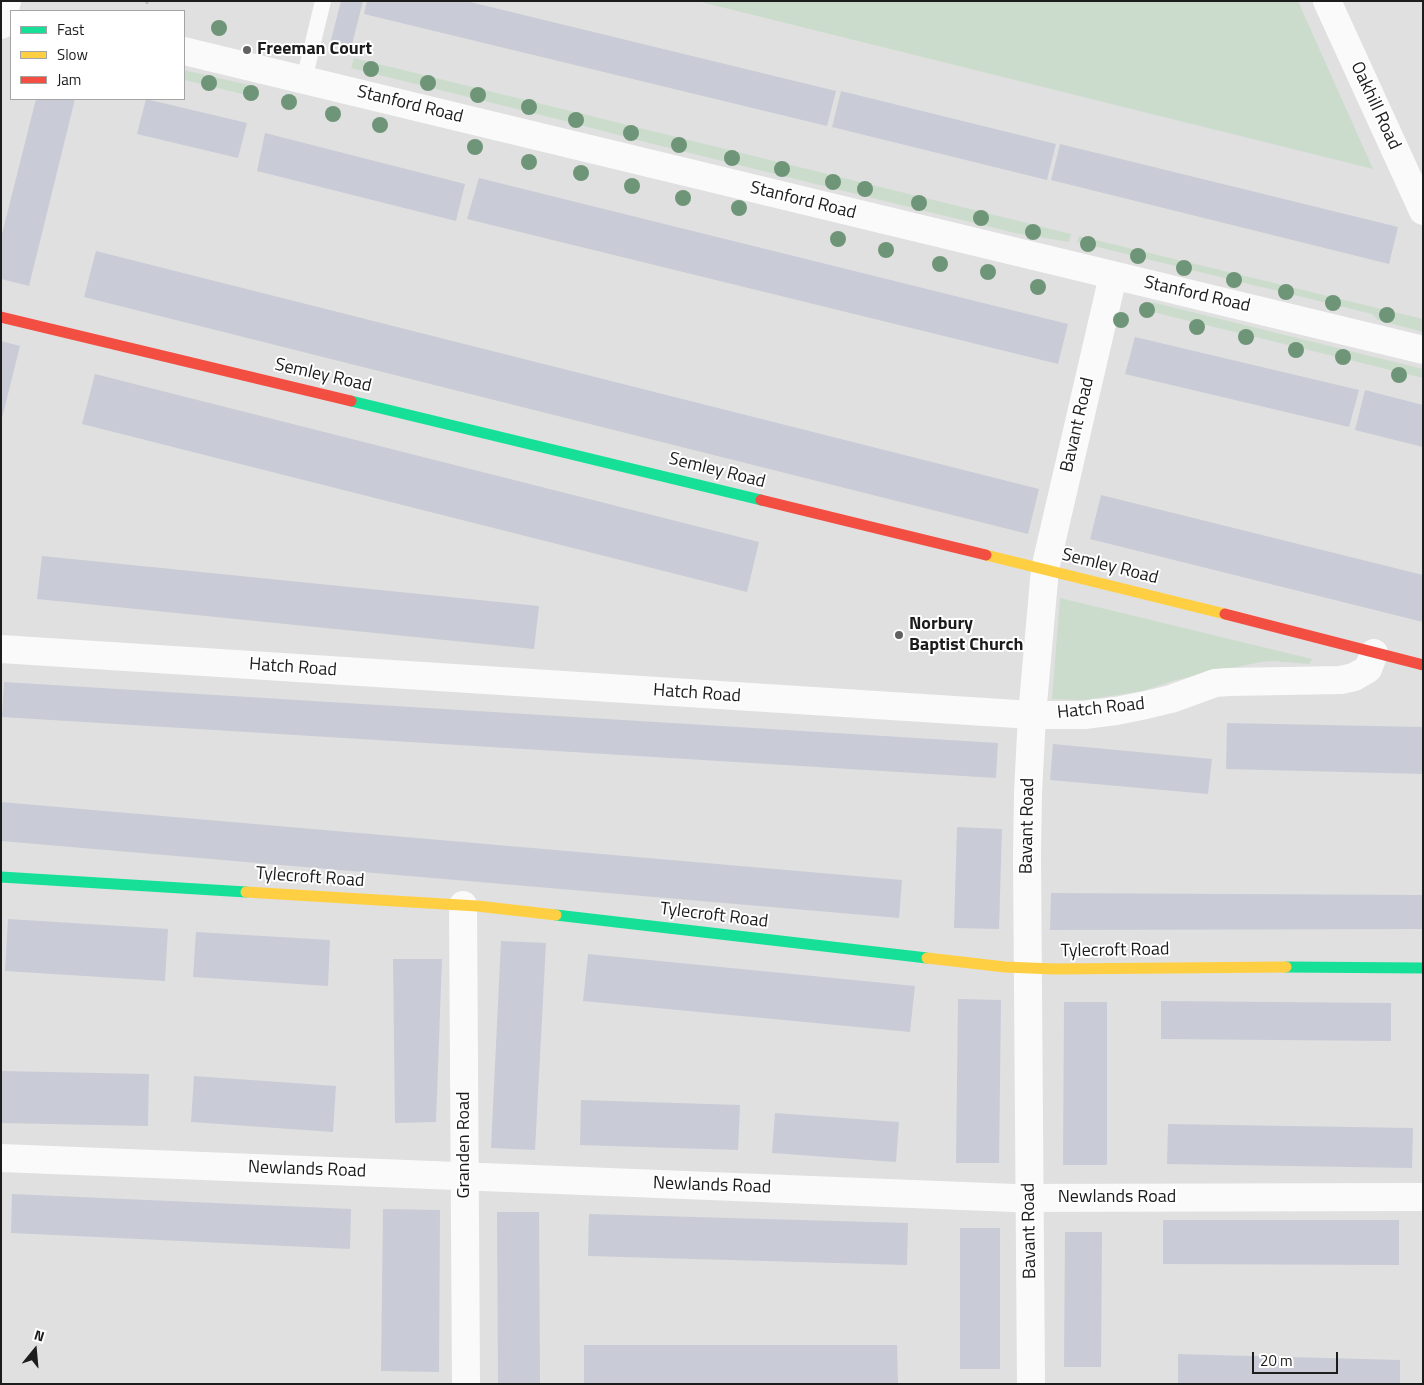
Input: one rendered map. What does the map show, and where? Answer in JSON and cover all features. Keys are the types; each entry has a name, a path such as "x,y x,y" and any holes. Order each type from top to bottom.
{"street":[{"name":"Oakhill Road","path":"1327,1 1423,211"},
{"name":"Stanford Road","path":"185,50 1423,350"},
{"name":"Bavant Road","path":"1031,1384 1027,811 1032,715 1044,569 1113,276"},
{"name":"Semley Road","path":"1,317 1044,569 1423,665"},
{"name":"Hatch Road","path":"1,649 1032,715 1084,715 1124,710 1171,699 1215,683 1341,680 1354,677 1368,669 1374,652"},
{"name":"Tylecroft Road","path":"1,877 463,905 1028,968 1423,968"},
{"name":"Granden Road","path":"463,905 466,1384"},
{"name":"Newlands Road","path":"1,1158 1029,1198 1423,1197"}],"lane":[{"path":"304,80 323,1"}],"green space":[{"path":"697,1 1298,1 1373,169"},
{"path":"354,58 1071,234 1069,242 1015,233 351,68"},
{"path":"185,70 257,87 255,97 185,80"},
{"path":"1079,236 1423,319 1423,332 1378,320 1372,314 1077,242"},
{"path":"1151,302 1423,369 1423,378 1153,312"},
{"path":"1060,598 1312,659 1309,664 1274,661 1261,662 1176,680 1142,691 1111,696 1083,700 1052,699"}],"building":[{"path":"341,1 363,1 351,49 330,44"},
{"path":"367,1 466,1 836,91 827,126 364,14"},
{"path":"841,91 1056,144 1047,180 832,127"},
{"path":"36,100 75,100 29,286 1,279 1,238"},
{"path":"146,100 247,123 238,158 137,134"},
{"path":"265,133 465,184 456,221 257,171"},
{"path":"1060,144 1398,227 1389,264 1051,180"},
{"path":"479,178 1068,324 1058,364 467,219"},
{"path":"96,251 1039,489 1028,534 84,297"},
{"path":"1135,337 1359,390 1349,427 1125,374"},
{"path":"1,341 20,346 2,418 1,418"},
{"path":"95,374 759,542 747,592 82,424"},
{"path":"1365,390 1423,405 1423,447 1355,430"},
{"path":"1101,495 1423,575 1423,622 1090,539"},
{"path":"42,556 539,606 534,649 37,599"},
{"path":"4,682 998,743 996,778 2,717"},
{"path":"1227,723 1423,727 1423,774 1226,769"},
{"path":"1053,744 1212,759 1208,794 1050,780"},
{"path":"1,802 902,880 899,918 1,841"},
{"path":"957,827 1002,829 999,929 954,928"},
{"path":"1051,893 1423,895 1423,929 1050,930"},
{"path":"8,919 168,929 165,981 5,971"},
{"path":"196,932 330,940 328,986 193,977"},
{"path":"501,941 546,943 535,1150 491,1148"},
{"path":"588,954 915,986 910,1032 583,1001"},
{"path":"393,959 442,959 436,1122 395,1123"},
{"path":"958,999 1001,1000 999,1163 956,1163"},
{"path":"1161,1001 1391,1003 1391,1041 1161,1039"},
{"path":"1064,1002 1107,1002 1107,1165 1063,1165"},
{"path":"1,1071 149,1074 148,1126 1,1123"},
{"path":"194,1076 336,1086 333,1132 191,1122"},
{"path":"581,1100 740,1105 738,1150 580,1145"},
{"path":"775,1113 899,1122 896,1162 772,1153"},
{"path":"1168,1124 1413,1128 1412,1168 1167,1164"},
{"path":"12,1194 351,1209 350,1249 11,1233"},
{"path":"383,1209 440,1210 439,1372 381,1371"},
{"path":"497,1212 539,1212 540,1384 498,1384"},
{"path":"589,1214 908,1223 907,1265 588,1256"},
{"path":"1163,1220 1399,1220 1399,1265 1163,1264"},
{"path":"960,1228 1000,1228 1000,1369 960,1369"},
{"path":"1065,1232 1102,1232 1101,1367 1064,1367"},
{"path":"584,1345 897,1345 898,1384 584,1384"},
{"path":"1178,1354 1400,1360 1400,1384 1178,1384"}],"traffic: fast":[{"path":"351,401 761,500"},
{"path":"1,877 246,892"},
{"path":"556,915 927,958"},
{"path":"1286,967 1423,968"}],"traffic: slow":[{"path":"986,555 1225,614"},
{"path":"246,892 477,906 556,915"},
{"path":"927,958 1005,967 1054,969 1286,967"}],"traffic: jam":[{"path":"1,317 351,401"},
{"path":"761,500 986,555"},
{"path":"1225,614 1423,665"}],"place":[{"name":"Freeman Court","path":"247,50"},
{"name":"Norbury Baptist Church","path":"899,635"}]}
